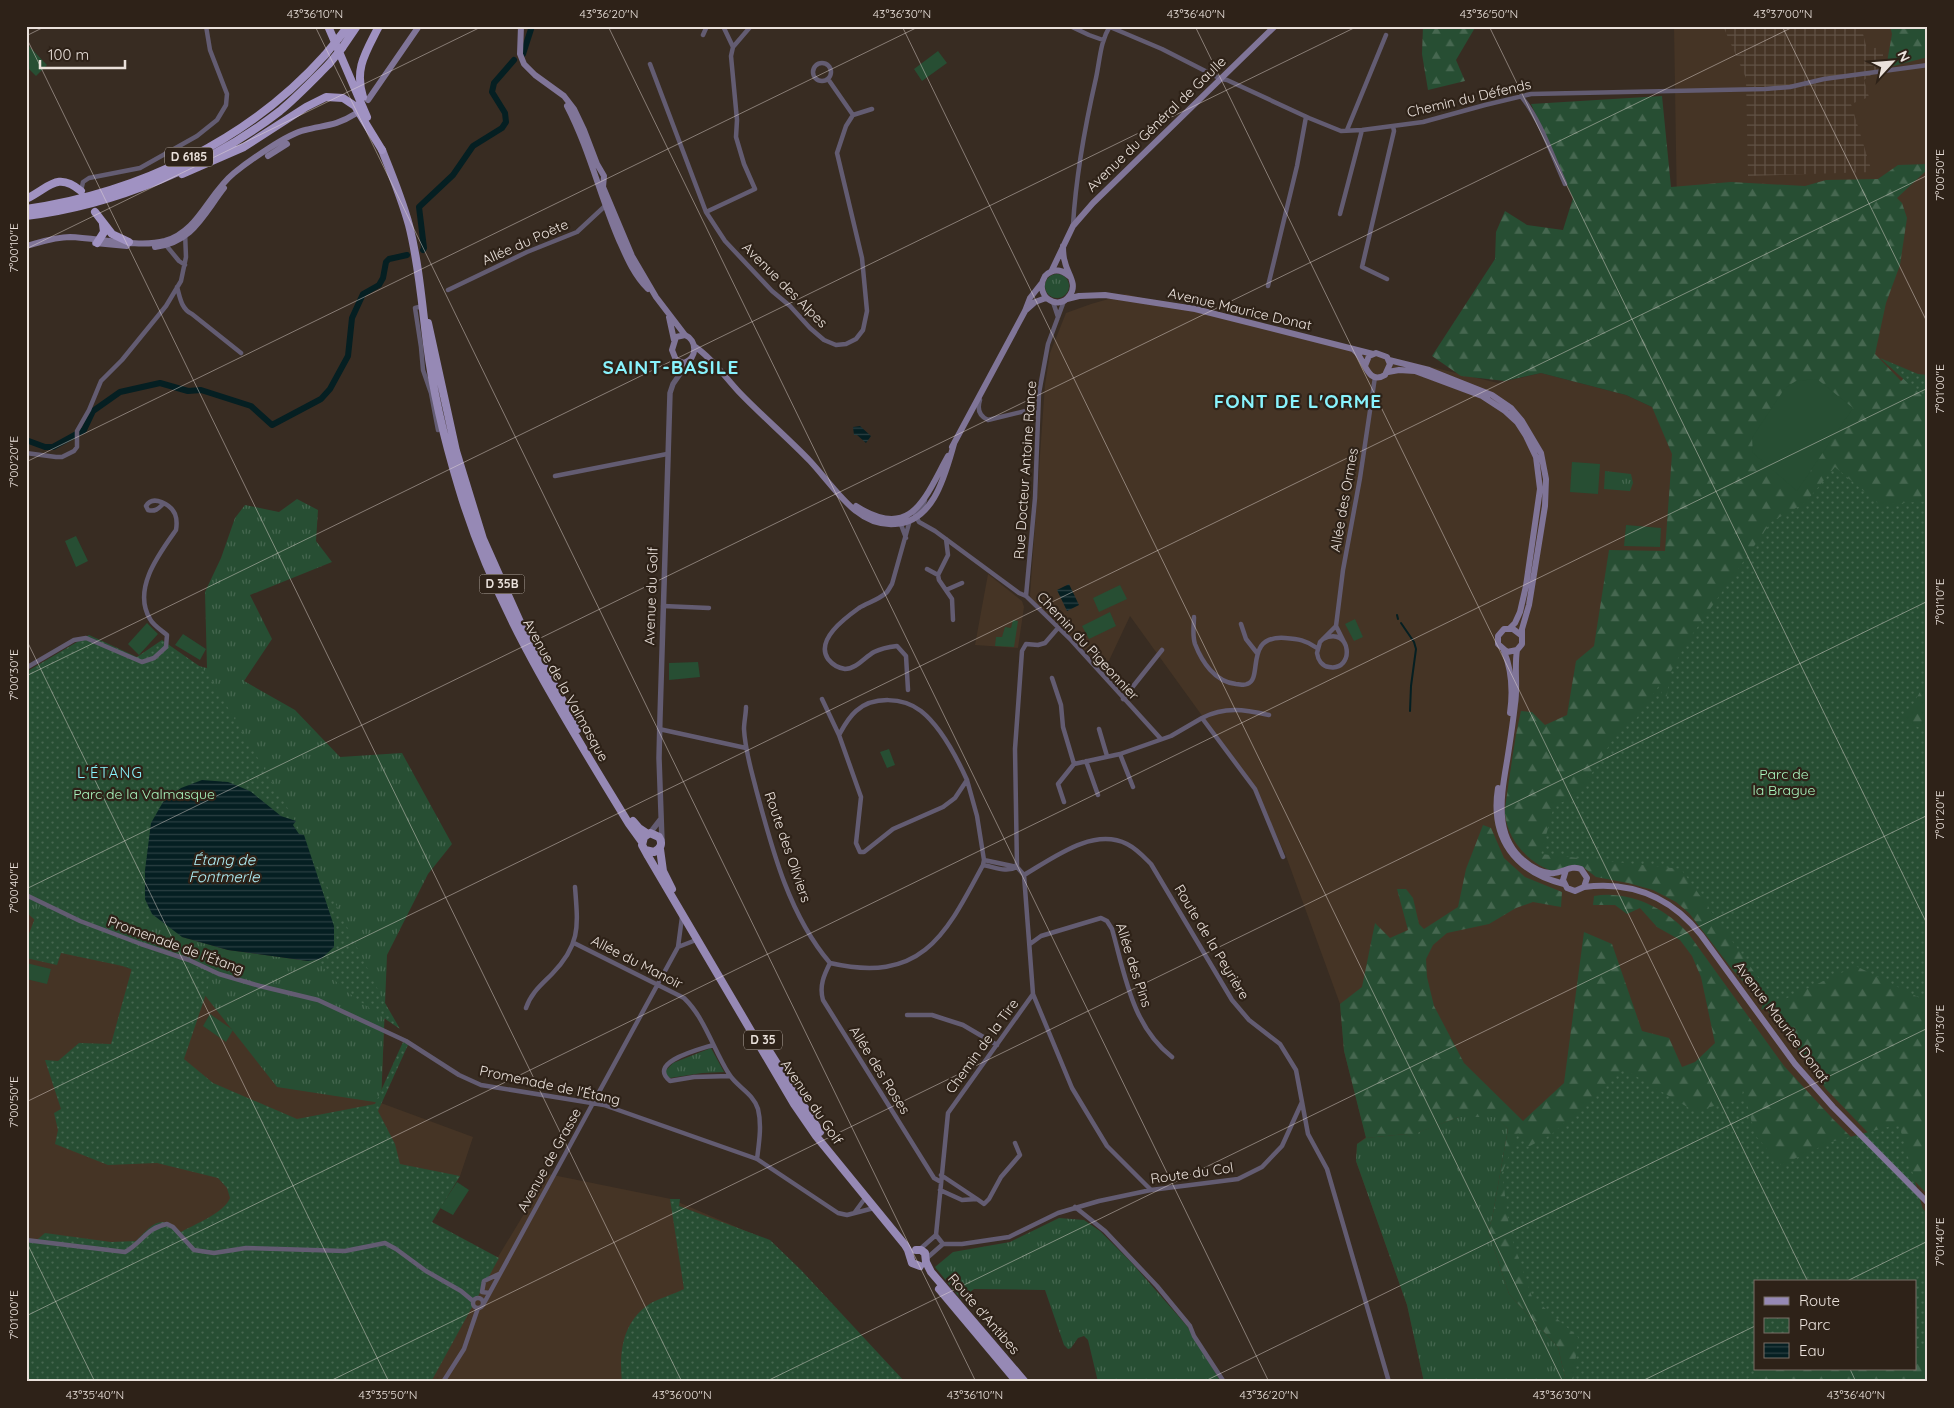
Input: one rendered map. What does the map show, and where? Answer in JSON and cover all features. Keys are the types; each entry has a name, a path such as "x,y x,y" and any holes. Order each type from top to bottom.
{"highway":[{"path":"328,26 382,150"},
{"name":"D 6185","path":"26,209 72,201 105,192 169,167 230,136 258,117 301,81 325,55 346,26"},
{"name":"D 6185","path":"26,216 99,202 144,186 205,158 249,132 281,109 329,64 357,26"},
{"path":"379,26 362,60 359,75 363,96 382,150"},
{"path":"144,186 192,170 244,147 306,107 326,98 343,98 355,106 382,150"},
{"path":"26,199 57,181 68,182 81,191"},
{"path":"95,212 114,236 129,242"},
{"path":"98,241 105,230 103,224"}],"main road":[{"path":"368,100 419,26"},
{"path":"521,26 520,54 524,64 569,102 578,116 610,206 632,256 656,297 685,335 691,339 694,346 838,491 852,504 871,515 888,519 909,517 925,510 939,489 954,444"},
{"name":"Avenue du Général de Gaulle","path":"1052,270 1073,226 1093,203 1275,26"},
{"path":"98,241 151,247 186,234 200,222 225,187 234,178 312,130 335,125 355,114"},
{"name":"Avenue de la Valmasque","path":"382,150 397,186 409,226 437,398 459,489 478,542 495,586 629,824 642,842"},
{"path":"600,179 605,206 633,270 640,281 656,297"},
{"path":"26,246 70,240 165,243"},
{"path":"1063,246 1064,261 1073,286 1066,300"},
{"path":"838,491 854,510 866,518 884,524 900,524 909,517 925,498 1025,311 1030,298 1045,276 1052,270 1062,270 1070,276"},
{"path":"1041,284 1043,294 1053,302 1090,295"},
{"path":"1073,286 1090,295"},
{"name":"Avenue Maurice Donat","path":"1090,295 1118,297 1204,310 1372,354"},
{"path":"1025,311 1034,302 1046,298"},
{"path":"668,313 674,340 672,350 676,360 681,362 709,359"},
{"path":"674,340 678,336 685,335"},
{"path":"689,360 694,346"},
{"path":"1354,350 1360,355 1369,374 1374,377 1382,377 1388,372 1399,370 1415,372 1490,400 1516,422 1532,447 1538,467 1539,505 1520,612 1517,620 1510,628 1502,631 1498,636 1498,644 1504,651 1511,673 1512,695 1496,808 1501,834 1510,851 1521,864 1536,875 1564,884 1572,891 1578,891 1584,887 1587,882 1586,875"},
{"path":"1365,366 1367,358 1372,354 1380,353 1388,360 1429,370 1492,394 1516,413 1536,441 1545,471 1546,495 1529,605 1521,635 1522,644 1517,650 1515,658 1517,694 1501,799 1502,824 1513,848 1532,866 1546,873 1558,873 1569,868 1581,868 1586,875 1602,885"},
{"path":"1388,360 1388,372"},
{"path":"1510,628 1516,630 1521,635"},
{"path":"1504,651 1517,650"},
{"name":"Avenue de la Valmasque","path":"551,687 578,728 633,822 639,828 649,833"},
{"path":"649,833 657,834 661,846 651,852 646,850 642,842 649,833"},
{"name":"Avenue du Golf","path":"661,846 663,871 799,1100 821,1133 915,1252"},
{"name":"Avenue du Golf","path":"646,850 682,916 794,1104 816,1136 904,1245 915,1252"},
{"path":"1564,884 1563,877 1566,870"},
{"path":"1584,887 1602,885"},
{"name":"Avenue Maurice Donat","path":"1602,885 1630,888 1653,895 1684,916 1710,946 1795,1064 1833,1106 1928,1203"},
{"path":"695,927 696,940"},
{"path":"915,1252 925,1253 924,1262 912,1263 915,1252"},
{"name":"Route d'Antibes","path":"924,1262 973,1324 1025,1382"},
{"name":"Route d'Antibes","path":"1006,1363 1017,1382"}],"street":[{"path":"81,191 83,182 89,178 140,168 197,136 217,120 226,106 227,94 210,50 206,26"},
{"path":"703,35 707,26"},
{"path":"723,26 733,48"},
{"path":"706,212 755,189 744,164 736,137 737,120 731,56 733,48 752,26"},
{"path":"1070,26 1089,36 1103,40"},
{"path":"1073,226 1077,173 1103,40 1110,27"},
{"name":"Chemin du Défends","path":"1110,27 1162,49 1221,79 1284,105 1334,129 1347,130 1362,130 1423,122 1531,94 1765,90 1790,87 1824,79 1928,65"},
{"path":"1347,130 1386,35"},
{"path":"823,62 827,65 831,75 828,79 820,80 815,77 813,72 818,63 823,62"},
{"name":"Avenue des Alpes","path":"650,64 706,212 725,242 810,328 824,340 836,345 846,344 856,339 863,330 867,311 862,258 837,153 846,126 853,115"},
{"path":"828,79 853,115 872,109"},
{"path":"1521,96 1538,122 1565,184"},
{"path":"1268,286 1308,117"},
{"path":"1388,279 1362,268 1394,131 1393,126"},
{"path":"1340,214 1362,130"},
{"name":"Allée du Poète","path":"448,290 527,252 577,232 605,206"},
{"path":"26,453 48,457 62,457 74,451 77,447 77,434 101,381 122,360 166,306 176,288 185,265 186,234"},
{"path":"165,243 179,261 185,265"},
{"path":"176,288 187,312 241,353"},
{"name":"Rue Docteur Antoine Rance","path":"1026,596 1035,498 1039,426 1038,408 1047,350 1066,300"},
{"path":"1053,302 1059,318"},
{"path":"424,309 414,308 423,370 431,394 438,430"},
{"name":"Avenue du Golf","path":"676,360 678,376"},
{"name":"Avenue du Golf","path":"661,846 659,729 670,393 678,376 689,360"},
{"name":"Allée des Ormes","path":"1336,626 1343,570 1360,478 1374,377"},
{"path":"987,381 978,409 983,417 991,420 1038,408"},
{"path":"555,476 668,454"},
{"path":"26,668 74,640 86,638 142,662 154,658 166,648 167,635 151,621 144,608 146,577 176,530 176,515 171,507 163,504"},
{"path":"908,690 906,656 897,646 887,647 874,652 846,669 839,668 831,663 826,656 824,645 836,627 859,608 886,593 892,584 906,538 909,517"},
{"name":"Chemin du Pigeonnier","path":"909,517 946,539 1019,593 1026,596 1058,628 1160,740"},
{"path":"900,524 906,538"},
{"path":"946,539 948,555 938,575 939,580 952,599 953,620"},
{"path":"927,569 938,575"},
{"path":"946,590 962,582"},
{"path":"663,606 709,608"},
{"path":"1194,617 1193,635 1195,644 1211,672 1219,679 1228,683 1248,684 1252,681 1257,653 1262,644 1273,637 1303,640 1317,648"},
{"path":"1241,624 1246,639 1257,653"},
{"path":"1336,626 1345,644 1347,651 1346,659 1334,667 1329,667 1320,662 1316,653 1323,639 1336,626"},
{"path":"1016,868 1015,750 1022,650 1026,644 1038,645 1045,643 1058,628"},
{"path":"1323,639 1332,636 1345,644"},
{"path":"1123,699 1162,650"},
{"path":"1052,678 1061,705 1063,727 1074,764"},
{"path":"822,699 839,736 861,797 856,843 860,852 864,852 893,829 933,814 943,808 955,798 967,780"},
{"path":"830,963 865,969 904,962 921,954 936,942 955,917 984,862 976,816 967,780 946,740 922,711 896,700 870,703 857,710 847,720 839,736"},
{"name":"Route des Oliviers","path":"746,707 744,728 746,748 764,818 786,885 801,918 820,951 830,963"},
{"path":"1064,802 1058,784 1074,764 1120,754 1171,736 1212,713 1232,709 1270,715"},
{"path":"1202,718 1255,789 1283,857"},
{"path":"659,729 746,748"},
{"path":"1099,729 1107,756"},
{"path":"1120,754 1133,787"},
{"path":"1086,761 1098,794"},
{"path":"649,833 660,820"},
{"name":"Route de la Peyrière","path":"1024,875 1078,845 1096,840 1112,839 1127,844 1138,851 1151,864 1232,1000 1249,1020 1280,1044 1296,1070 1308,1134 1327,1169 1390,1382"},
{"path":"984,862 1016,868 1024,875"},
{"name":"Chemin de la Tire","path":"936,1236 948,1113 1033,994 1024,875"},
{"path":"526,1008 530,996 566,960 574,943 578,916 575,887"},
{"name":"Promenade de l'Étang","path":"26,895 80,921 189,960 219,974 318,1000 406,1041 459,1075 482,1084 604,1104 758,1159 838,1213 847,1215 874,1208"},
{"name":"Avenue de Grasse","path":"442,1382 464,1349 481,1306 678,947 682,916"},
{"name":"Allée des Pins","path":"1030,944 1041,936 1101,918 1107,921 1112,929 1130,994 1142,1023 1153,1040 1172,1057"},
{"path":"678,947 696,940"},
{"name":"Allée du Manoir","path":"574,943 684,998 694,1008 730,1076 747,1092 758,1110 760,1125 758,1159"},
{"name":"Allée des Roses","path":"830,963 823,978 820,991 823,1000 934,1178 940,1182"},
{"path":"1033,994 1072,1088 1107,1146 1151,1190"},
{"path":"907,1015 932,1015 963,1025 997,1045"},
{"path":"713,1045 672,1060 664,1068 665,1077 670,1081 694,1077 730,1076"},
{"name":"Route du Col","path":"943,1244 962,1244 1010,1237 1058,1213 1075,1207 1151,1190 1238,1179 1262,1167 1282,1146 1303,1101"},
{"path":"941,1175 984,1204 989,1200 1001,1177 1020,1154 1015,1143"},
{"path":"940,1190 962,1200 977,1199"},
{"path":"855,1212 866,1197"},
{"path":"1075,1207 1105,1231 1157,1286 1190,1326 1194,1336 1224,1382"},
{"path":"26,1240 124,1252 137,1246 145,1234 156,1226 167,1224 173,1227 180,1237 194,1250 214,1253 246,1248 345,1251 385,1243 475,1299 481,1298 481,1306 475,1307 475,1299 482,1292 484,1281 499,1274"},
{"path":"915,1252 936,1236 943,1244 924,1262"},
{"path":"482,1292 488,1293"}],"shaded area":[{"path":"1674,26 1928,26 1928,1382 1424,1382 1407,1305 1356,1161 1357,1144 1366,1137 1344,1051 1340,1004 1286,856 1255,789 1130,616 1105,669 1031,599 1045,385 1050,353 1066,313 1091,304 1126,294 1498,383 1541,373 1626,395 1652,407 1678,274"},
{"path":"1723,26 1861,26 1867,49 1883,47 1883,67 1864,80 1869,97 1851,104 1872,172 1748,176 1746,78"},
{"path":"988,574 1022,601 1024,607 1018,648 975,645"},
{"path":"26,895 384,1031 381,1103 473,1137 460,1176 431,1222 462,1243 498,1257 548,1174 671,1199 769,1241 903,1382 26,1382 26,1149 29,1148 26,1144"}],"green space":[{"path":"1423,26 1476,26 1456,60 1465,81 1428,90 1422,54"},
{"path":"1890,26 1928,26 1928,57 1886,68 1892,34"},
{"path":"26,43 47,65 36,76 26,66"},
{"path":"938,51 947,63 922,81 914,69"},
{"path":"1662,96 1671,187 1731,182 1805,186 1826,180 1878,179 1898,165 1928,164 1928,169 1897,198 1902,203 1907,218 1900,265 1886,303 1875,354 1901,381 1904,378 1928,379 1928,1195 1826,1089 1801,1053 1689,913 1676,902 1653,890 1596,877 1578,865 1572,865 1555,872 1537,864 1516,843 1507,824 1505,814 1506,801 1521,711 1532,712 1545,725 1567,715 1576,661 1594,646 1609,550 1665,551 1672,454 1652,407 1626,395 1541,373 1505,381 1461,376 1432,356 1495,259 1496,232 1505,211 1527,225 1563,230 1573,198 1531,104"},
{"path":"1057,274 1066,277 1069,286 1066,295 1057,298 1048,295 1045,286 1048,277"},
{"path":"1880,358 1918,374 1928,375 1928,401"},
{"path":"1817,379 1853,408 1797,491 1753,453 1752,438 1785,388 1796,381"},
{"path":"1572,462 1600,464 1598,494 1570,492"},
{"name":"Parc de la Brague","path":"1835,467 1880,505 1928,501 1928,678 1904,720 1928,732 1928,1002 1856,966 1761,1010 1767,990 1681,869 1541,854 1554,806 1579,794 1620,728 1636,719 1660,684 1665,710 1670,673 1687,642 1771,522 1805,503"},
{"path":"1605,471 1631,474 1633,483 1630,491 1604,489"},
{"path":"297,499 318,510 316,541 332,562 250,595 272,639 244,681 295,710 340,757 402,753 452,844 428,874 387,955 381,1103 277,1087 200,989 149,976 94,955 54,937 26,912 26,674 143,670 165,658 207,668 205,592 221,558 235,518 245,505 279,512","holes":["299,834 308,961 228,950 182,937"]},
{"path":"1626,525 1661,528 1660,547 1624,546"},
{"path":"76,536 88,561 76,567 65,541"},
{"path":"1120,585 1127,599 1099,612 1093,598"},
{"path":"1110,612 1116,626 1089,639 1082,626"},
{"path":"1355,619 1363,637 1354,641 1345,624"},
{"path":"1013,620 1018,621 1014,647 995,646 996,637 1002,637 1005,627 1011,628"},
{"path":"147,623 158,634 139,655 128,644"},
{"path":"183,634 206,649 200,660 175,645"},
{"name":"Parc de la Valmasque","path":"89,635 137,657 162,640 202,668 209,676 294,819 381,996 400,1029 363,1004 340,985 312,951 161,910 135,938 134,945 213,973 184,1059 213,1083 297,1119 375,1104 403,1042 408,1045 378,1111 395,1144 400,1164 460,1176 432,1222 499,1258 431,1382 26,1382 26,1239 38,1239 45,1233 111,1242 136,1241 152,1226 162,1222 174,1226 181,1232 222,1209 230,1198 227,1188 218,1178 157,1163 108,1165 55,1144 58,1130 54,1113 61,1109 45,1060 58,1061 79,1043 111,1044 132,968 61,953 57,965 26,958 26,941 41,903 45,899 26,888 26,672"},
{"path":"698,662 700,677 669,680 669,663"},
{"path":"889,749 895,765 887,768 880,752"},
{"path":"1483,825 1491,828 1504,858 1525,877 1562,892 1561,907 1533,902 1516,908 1489,924 1447,933 1433,945 1426,959 1427,977 1434,1006 1464,1063 1523,1121 1564,1083 1584,932 1612,944 1642,1031 1669,1038 1682,1067 1695,1062 1715,1043 1701,977 1692,956 1680,940 1657,927 1640,908 1627,914 1615,905 1593,905 1594,896 1607,895 1633,898 1669,916 1688,933 1784,1066 1832,1118 1928,1214 1928,1382 1566,1382 1558,1347 1509,1294 1488,1230 1492,1219 1508,1129 1495,1117 1459,1117 1417,1133 1416,1142 1406,1134 1366,1138 1344,1051 1340,1004 1362,987 1375,923 1390,938 1408,930 1397,889 1406,889 1413,898 1419,924 1424,929 1458,907 1466,869"},
{"path":"26,963 51,969 47,984 26,979"},
{"path":"210,1014 233,1030 226,1042 203,1026"},
{"path":"711,1048 724,1072 670,1078 665,1075 666,1070 673,1063"},
{"path":"1624,1069 1694,1111 1742,1099 1743,1087 1755,1135 1781,1165 1831,1142 1899,1124 1928,1228 1928,1345 1916,1349 1916,1280 1754,1280 1754,1370 1761,1370 1743,1382 1573,1382 1578,1337 1532,1297 1510,1233 1502,1173 1518,1133 1528,1147 1552,1134"},
{"path":"1495,1116 1508,1129 1492,1219 1488,1230 1509,1294 1558,1347 1566,1382 1424,1382 1407,1305 1356,1161 1357,1144 1366,1138 1406,1134 1416,1141 1416,1133 1459,1117"},
{"path":"457,1182 469,1190 453,1215 440,1208"},
{"path":"670,1199 680,1199 679,1206 770,1240 801,1270 905,1382 622,1382 621,1360 624,1339 639,1312 648,1305 684,1289"},
{"path":"1059,1218 1084,1220 1100,1231 1131,1262 1187,1326 1221,1382 1098,1382 1088,1340 1084,1336 1078,1338 1071,1348 1068,1349 1064,1345 1045,1290 974,1289 961,1299 935,1267 953,1252 1010,1242"}],"water":[{"path":"860,426 871,436 866,443 857,435 854,435 853,427"},
{"path":"1069,584 1079,605 1067,611 1057,590"},
{"name":"Étang de Fontmerle","path":"202,780 228,782 250,791 281,816 296,821 293,825 299,834 304,835 334,926 334,947 321,959 308,961 228,950 182,937 152,914 145,899 145,870 151,823 163,802 181,788"}],"waterway":[{"path":"523,54 532,26"},
{"path":"423,250 419,207 453,175 473,146 502,128 506,122 505,113 492,92 494,83 514,60"},
{"path":"26,440 45,447 53,447 84,430 93,411 120,392 160,383 188,391 201,390 251,406 272,425 321,399 330,389 348,356 352,318 363,294 379,285 383,278 386,262 389,259 407,255"},
{"path":"1397,615 1398,619"},
{"path":"1401,623 1414,642 1416,649 1410,711"}],"district":[{"name":"SAINT-BASILE","path":"671,367"},
{"name":"FONT DE L'ORME","path":"1298,401"},
{"name":"L'ÉTANG","path":"110,773"}]}
